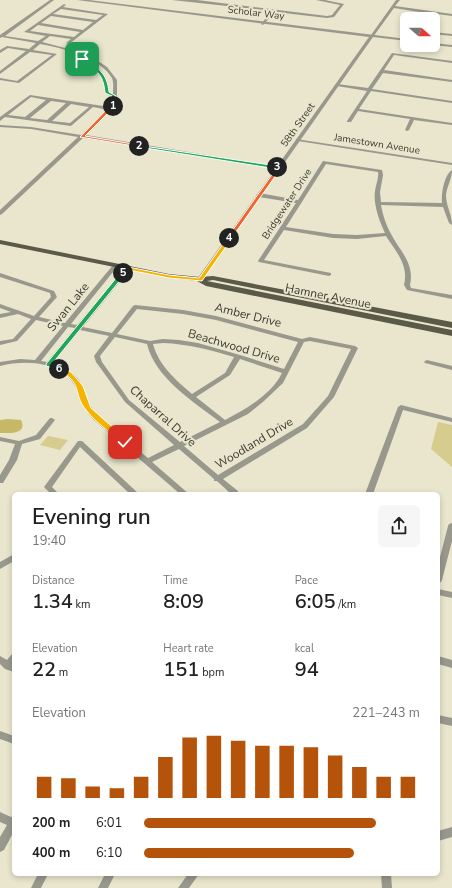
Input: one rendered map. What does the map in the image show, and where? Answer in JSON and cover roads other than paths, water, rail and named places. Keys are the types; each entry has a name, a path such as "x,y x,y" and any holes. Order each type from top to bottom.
{"main road":[{"name":"Hamner Avenue","path":"0,242 169,276 200,279 212,278 452,325"},
{"name":"Hamner Avenue","path":"200,279 206,284 452,333"}],"street":[{"path":"0,36 52,0"},
{"name":"Scholar Way","path":"79,0 400,39"},
{"path":"174,0 189,2 196,0 269,11 327,17 333,16 342,4 318,0"},
{"name":"58th Street","path":"200,279 398,0"},
{"path":"64,5 26,32 74,38"},
{"path":"392,7 452,14"},
{"path":"60,8 106,14 68,43"},
{"path":"260,23 269,11"},
{"path":"260,23 274,11"},
{"path":"50,15 96,21"},
{"path":"28,17 44,19"},
{"path":"37,24 84,31"},
{"path":"440,34 452,35"},
{"path":"0,73 49,35"},
{"path":"0,36 41,42 78,52 101,64 110,73 115,82 116,89 111,109 0,213"},
{"path":"440,45 452,46"},
{"path":"0,52 7,47 55,54 18,82 0,79"},
{"path":"78,52 75,56 89,63 102,74 106,81 107,93 114,96"},
{"path":"349,121 393,54 452,62"},
{"path":"381,71 452,81"},
{"path":"337,85 452,102"},
{"path":"2,118 30,96 111,109"},
{"path":"26,119 50,99"},
{"path":"48,122 70,102"},
{"path":"2,118 26,119 71,125 92,106"},
{"path":"356,110 452,124"},
{"path":"407,130 413,118"},
{"path":"26,128 35,120"},
{"path":"0,126 26,128 279,168"},
{"name":"Jamestown Avenue","path":"298,140 452,164"},
{"name":"Bridgewater Drive","path":"329,274 261,261 325,162 380,171 381,175 377,192 378,203"},
{"path":"452,171 443,199 444,206 452,223"},
{"path":"259,195 299,202"},
{"path":"444,206 378,203 381,219 388,234 407,265 407,285 409,289 452,297"},
{"path":"282,228 333,236 357,237 388,234"},
{"name":"Swan Lake","path":"37,361 115,266"},
{"name":"Swan Lake","path":"48,365 128,268"},
{"path":"0,274 52,292 54,297 15,340 0,343"},
{"name":"Beachwood Drive","path":"0,306 35,318 150,343 157,341 183,342 238,356 286,372"},
{"name":"Chaparral Drive","path":"135,307 97,356 100,362 127,401 234,492"},
{"name":"Amber Drive","path":"135,307 183,312 216,318 302,341 310,339 355,348"},
{"path":"0,316 19,312"},
{"path":"148,462 246,412 262,400 281,382 302,341"},
{"path":"150,343 150,351 166,373 192,397 225,422"},
{"name":"Woodland Drive","path":"217,479 305,426 331,397 355,348"},
{"path":"192,397 228,374 238,356"},
{"path":"0,364 7,362 37,361 69,373 80,386 82,396 88,409 96,418 183,492"},
{"path":"427,362 452,368"},
{"path":"370,492 401,407 452,420"},
{"path":"0,439 19,443 38,437 52,420"},
{"path":"0,481 13,459 19,443"},
{"path":"53,492 48,487 80,443 133,492"},
{"path":"440,572 452,526"},
{"path":"0,566 12,558"},
{"path":"440,592 452,595"},
{"path":"0,660 11,667"},
{"path":"440,661 452,664"},
{"path":"440,719 452,722"},
{"path":"0,735 12,739"},
{"path":"0,818 12,821"},
{"path":"0,847 12,826"},
{"path":"440,835 452,832"},
{"path":"36,888 42,876"},
{"path":"103,888 109,876"},
{"path":"183,888 192,876"},
{"path":"386,876 387,888"}]}
